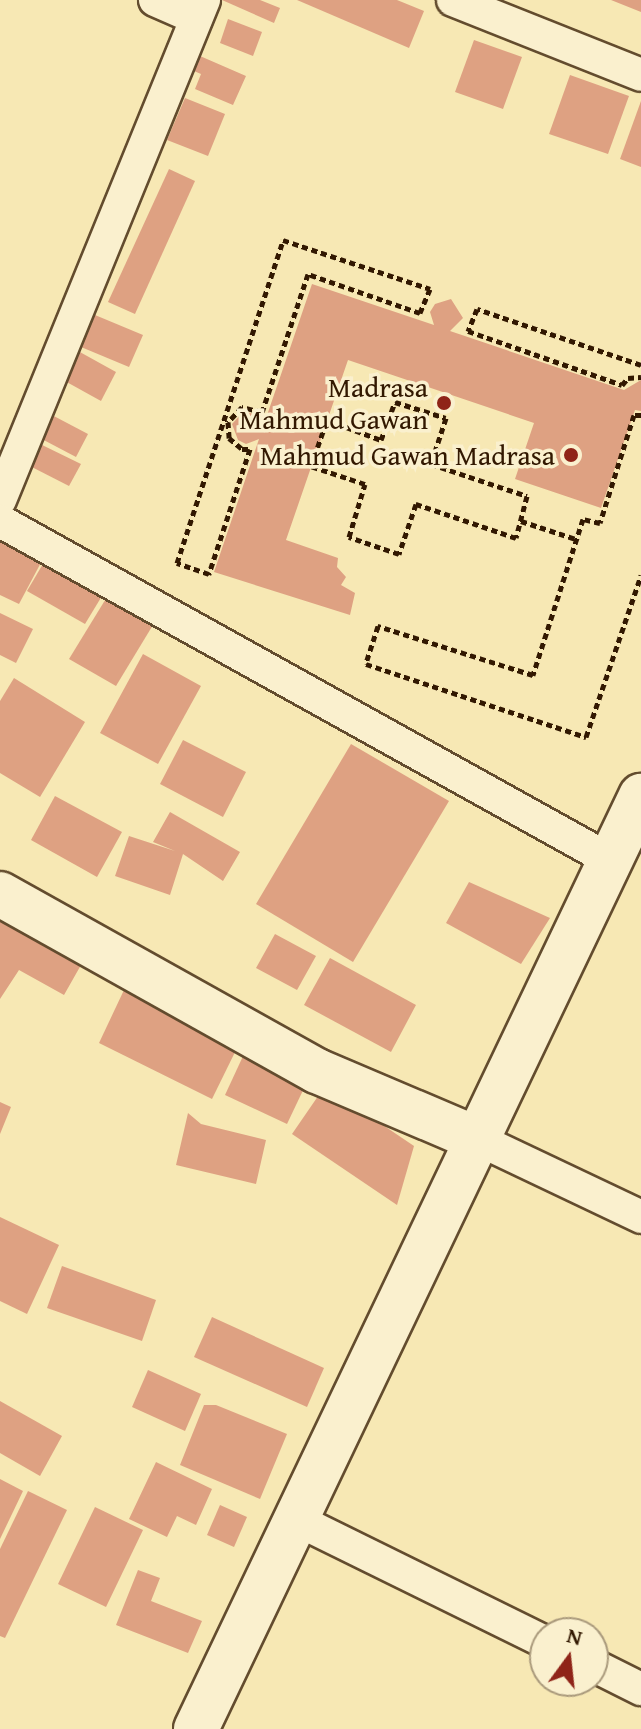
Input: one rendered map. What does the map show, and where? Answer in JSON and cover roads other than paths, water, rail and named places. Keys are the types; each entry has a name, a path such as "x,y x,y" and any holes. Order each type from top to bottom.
{"street":[{"path":"0,500 200,9 155,0"},
{"path":"453,0 641,75"},
{"path":"0,521 610,860"},
{"path":"201,1727 295,1519 475,1138 641,796"},
{"path":"0,894 317,1071 475,1138 641,1217"},
{"path":"295,1519 529,1634"},
{"path":"609,1673 641,1689"}],"place":[{"name":"Madrasa Mahmud Gawan","path":"444,403"},
{"name":"Mahmud Gawan Madrasa","path":"571,455"}]}
